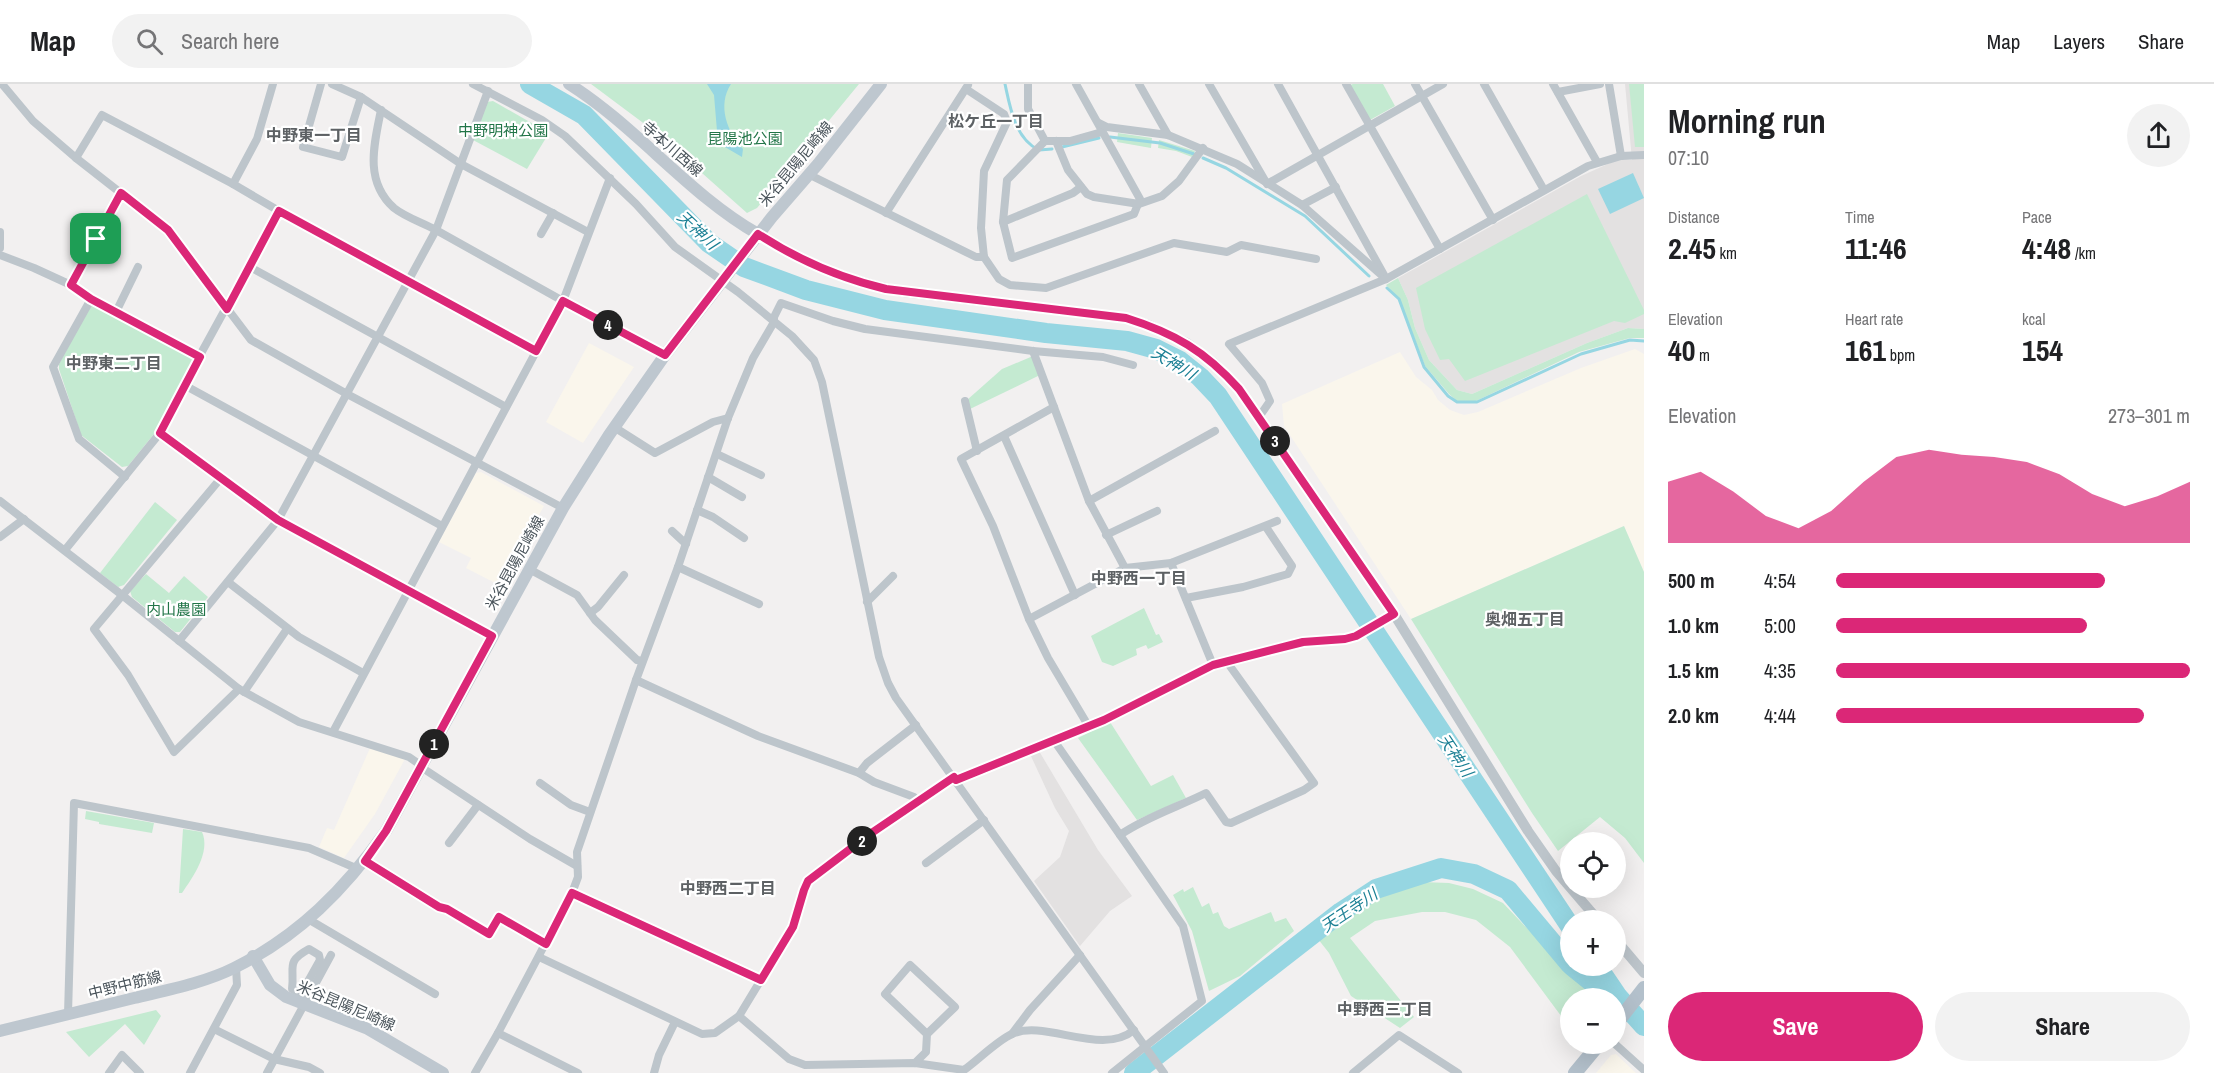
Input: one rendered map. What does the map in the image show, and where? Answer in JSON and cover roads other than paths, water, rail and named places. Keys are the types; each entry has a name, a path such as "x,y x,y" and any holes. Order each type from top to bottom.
{"main road":[{"name":"寺本川西線","path":"568,84 604,110 731,219 758,234"},
{"name":"米谷昆陽尼崎線","path":"443,1073 368,1029 304,997 286,997 270,985 253,956 308,919 334,897 362,865 386,831 563,508 614,427 665,355 758,234 818,164 881,84"},
{"name":"中野中筋線","path":"0,1031 164,991 236,967 253,956"},
{"path":"1626,1012 1644,989"},
{"path":"1575,1073 1591,1054"}],"street":[{"path":"233,184 257,139 273,84"},
{"path":"321,84 303,147 342,157 362,97"},
{"path":"332,84 362,97 461,164 588,232"},
{"path":"473,84 542,120 565,136 610,178 675,247 725,278 738,292 807,351 819,371 882,669 896,698 1162,1070"},
{"path":"1028,84 1028,109 1045,141"},
{"path":"1076,84 1140,199 1139,204 1134,214 1012,258 1003,222 1006,180 1045,141 1070,141 1102,132"},
{"path":"1139,84 1168,135"},
{"path":"1209,84 1267,184"},
{"path":"1278,84 1386,279"},
{"path":"1346,84 1440,249"},
{"path":"1415,84 1493,220"},
{"path":"1267,184 1443,84"},
{"path":"1484,84 1544,190"},
{"path":"1597,162 1555,88 1599,84"},
{"path":"1609,84 1620,156"},
{"path":"2,85 33,121 168,230 251,340 347,394 563,508"},
{"path":"886,213 967,86 1004,114 1007,122 984,171 981,228 984,257 999,279 1010,285 1046,288 1174,243 1205,253 1227,252 1241,245 1251,251 1309,260"},
{"path":"179,641 278,520 314,456 436,230 488,91"},
{"path":"381,110 372,153 378,188 395,208 665,355"},
{"path":"76,158 102,115 233,184 536,351"},
{"path":"1099,123 1107,127 1168,135 1237,164 1302,206 1386,279"},
{"path":"1056,141 1064,165 1087,194 1139,204 1162,196 1179,181 1203,148"},
{"path":"1258,417 1270,401 1262,383 1229,344 1386,279 1597,162 1620,156 1644,155"},
{"path":"808,174 976,256 984,257"},
{"path":"333,732 563,301 610,178"},
{"path":"1302,206 1336,187"},
{"path":"1003,222 1081,188"},
{"path":"71,285 121,193"},
{"path":"65,550 160,433 279,211"},
{"path":"541,234 553,213"},
{"path":"0,232 0,248"},
{"path":"758,234 782,250 810,263 886,289 1126,318 1149,325 1187,343 1214,363 1239,389 1258,417 1527,831 1556,871 1590,910"},
{"path":"0,255 71,285 91,299 200,357"},
{"path":"116,312 138,267"},
{"path":"250,267 506,407"},
{"path":"91,299 53,367 79,439 125,477"},
{"path":"475,1073 572,893 578,877 577,852 590,812 642,661 678,567 728,418 753,358 782,303 833,321 865,329 1033,351 1103,357 1133,365"},
{"path":"1033,351 1089,501 1125,567"},
{"path":"186,386 442,526"},
{"path":"965,401 977,451"},
{"path":"1054,407 961,459 993,526 1029,619 1048,658 1089,727"},
{"path":"614,427 655,453 713,422 728,418"},
{"path":"1089,501 1215,431"},
{"path":"160,433 278,520 407,592 492,636"},
{"path":"1004,436 1074,595"},
{"path":"717,454 761,475"},
{"path":"708,477 742,497"},
{"path":"221,478 94,629 128,675 174,752 242,691 287,628"},
{"path":"0,501 242,691 299,722 409,757 530,839 578,866"},
{"path":"697,510 713,517 744,538"},
{"path":"1107,536 1157,511"},
{"path":"0,537 24,519"},
{"path":"1029,619 1125,567 1171,563 1277,521"},
{"path":"1186,598 1288,574 1292,566 1266,527"},
{"path":"672,531 686,544"},
{"path":"1171,563 1213,665"},
{"path":"678,567 759,604"},
{"path":"529,569 577,595 611,637 642,661"},
{"path":"590,613 624,575"},
{"path":"867,602 893,576"},
{"path":"228,582 298,637 363,673"},
{"path":"539,957 675,1022 702,1034 709,1034 739,1016 793,927 808,881 870,834 955,778 1055,742 1213,665 1303,642 1356,636 1389,616"},
{"path":"1120,836 1138,823 1206,793 1226,822 1231,823 1304,790 1314,783 1227,662"},
{"path":"636,680 758,736 858,774 920,801"},
{"path":"858,774 867,763 916,725"},
{"path":"1055,742 1184,926 1202,1000 1146,1048 1112,1073"},
{"path":"540,783 571,805 590,812"},
{"path":"68,1014 74,803 309,848 362,865 439,907 447,909 489,934 499,917 546,944"},
{"path":"449,843 478,805"},
{"path":"926,863 938,850 984,820"},
{"path":"572,893 761,980"},
{"path":"308,919 369,961 419,981 435,994"},
{"path":"267,1073 304,997 320,960 319,955 309,949 298,954 291,964 292,989 304,997"},
{"path":"1626,952 1644,973"},
{"path":"304,997 331,955"},
{"path":"739,1016 789,1059 804,1065 915,1063 963,1071 1012,1034 1030,1010 1080,955"},
{"path":"915,1063 926,1052 927,1034 955,1007 910,965 885,994 927,1034"},
{"path":"190,1073 237,985 236,967"},
{"path":"654,1073 659,1055 675,1022"},
{"path":"214,1029 274,1059 309,1067 320,1073"},
{"path":"1012,1034 1027,1030 1043,1031 1096,1040 1116,1038 1134,1030"},
{"path":"498,1033 578,1073"},
{"path":"1353,1073 1399,1035 1458,1073"},
{"path":"1626,1054 1644,1070"},
{"path":"110,1073 122,1055 140,1073"},
{"path":"867,1073 873,1065"}],"water":[{"path":"707,84 731,84 724,109 732,135 743,149 742,157 718,143 714,95"},
{"path":"1633,173 1644,198 1610,214 1598,189"}],"waterway":[{"name":"天神川","path":"530,84 584,115 709,243 744,267 806,290 885,310 1046,333 1127,341 1156,349 1180,361 1200,377 1218,396 1560,911"},
{"path":"1005,84 1015,122 1024,138 1039,150 1052,149"},
{"path":"1110,137 1160,143 1194,154"},
{"path":"1062,147 1099,138"},
{"path":"1203,158 1226,168 1305,216 1369,276"},
{"path":"1387,288 1399,299 1424,367 1448,396 1457,402 1477,402 1581,354 1630,340 1644,341"},
{"name":"天王寺川","path":"1134,1073 1341,912 1376,889 1441,868 1474,874 1508,890 1560,952"},
{"name":"天王寺川","path":"1584,976 1598,987 1618,997 1644,1026"},
{"name":"天神川","path":"1604,976 1612,988"}],"district":[{"name":"松ケ丘一丁目","path":"996,121"},
{"name":"中野東一丁目","path":"314,135"},
{"name":"中野東二丁目","path":"114,363"},
{"name":"中野西一丁目","path":"1139,578"},
{"name":"奥畑五丁目","path":"1525,619"},
{"name":"中野西二丁目","path":"728,888"},
{"name":"中野西三丁目","path":"1385,1009"}],"park label":[{"name":"中野明神公園","path":"503,131"},
{"name":"昆陽池公園","path":"745,139"},
{"name":"内山農園","path":"176,610"}]}
